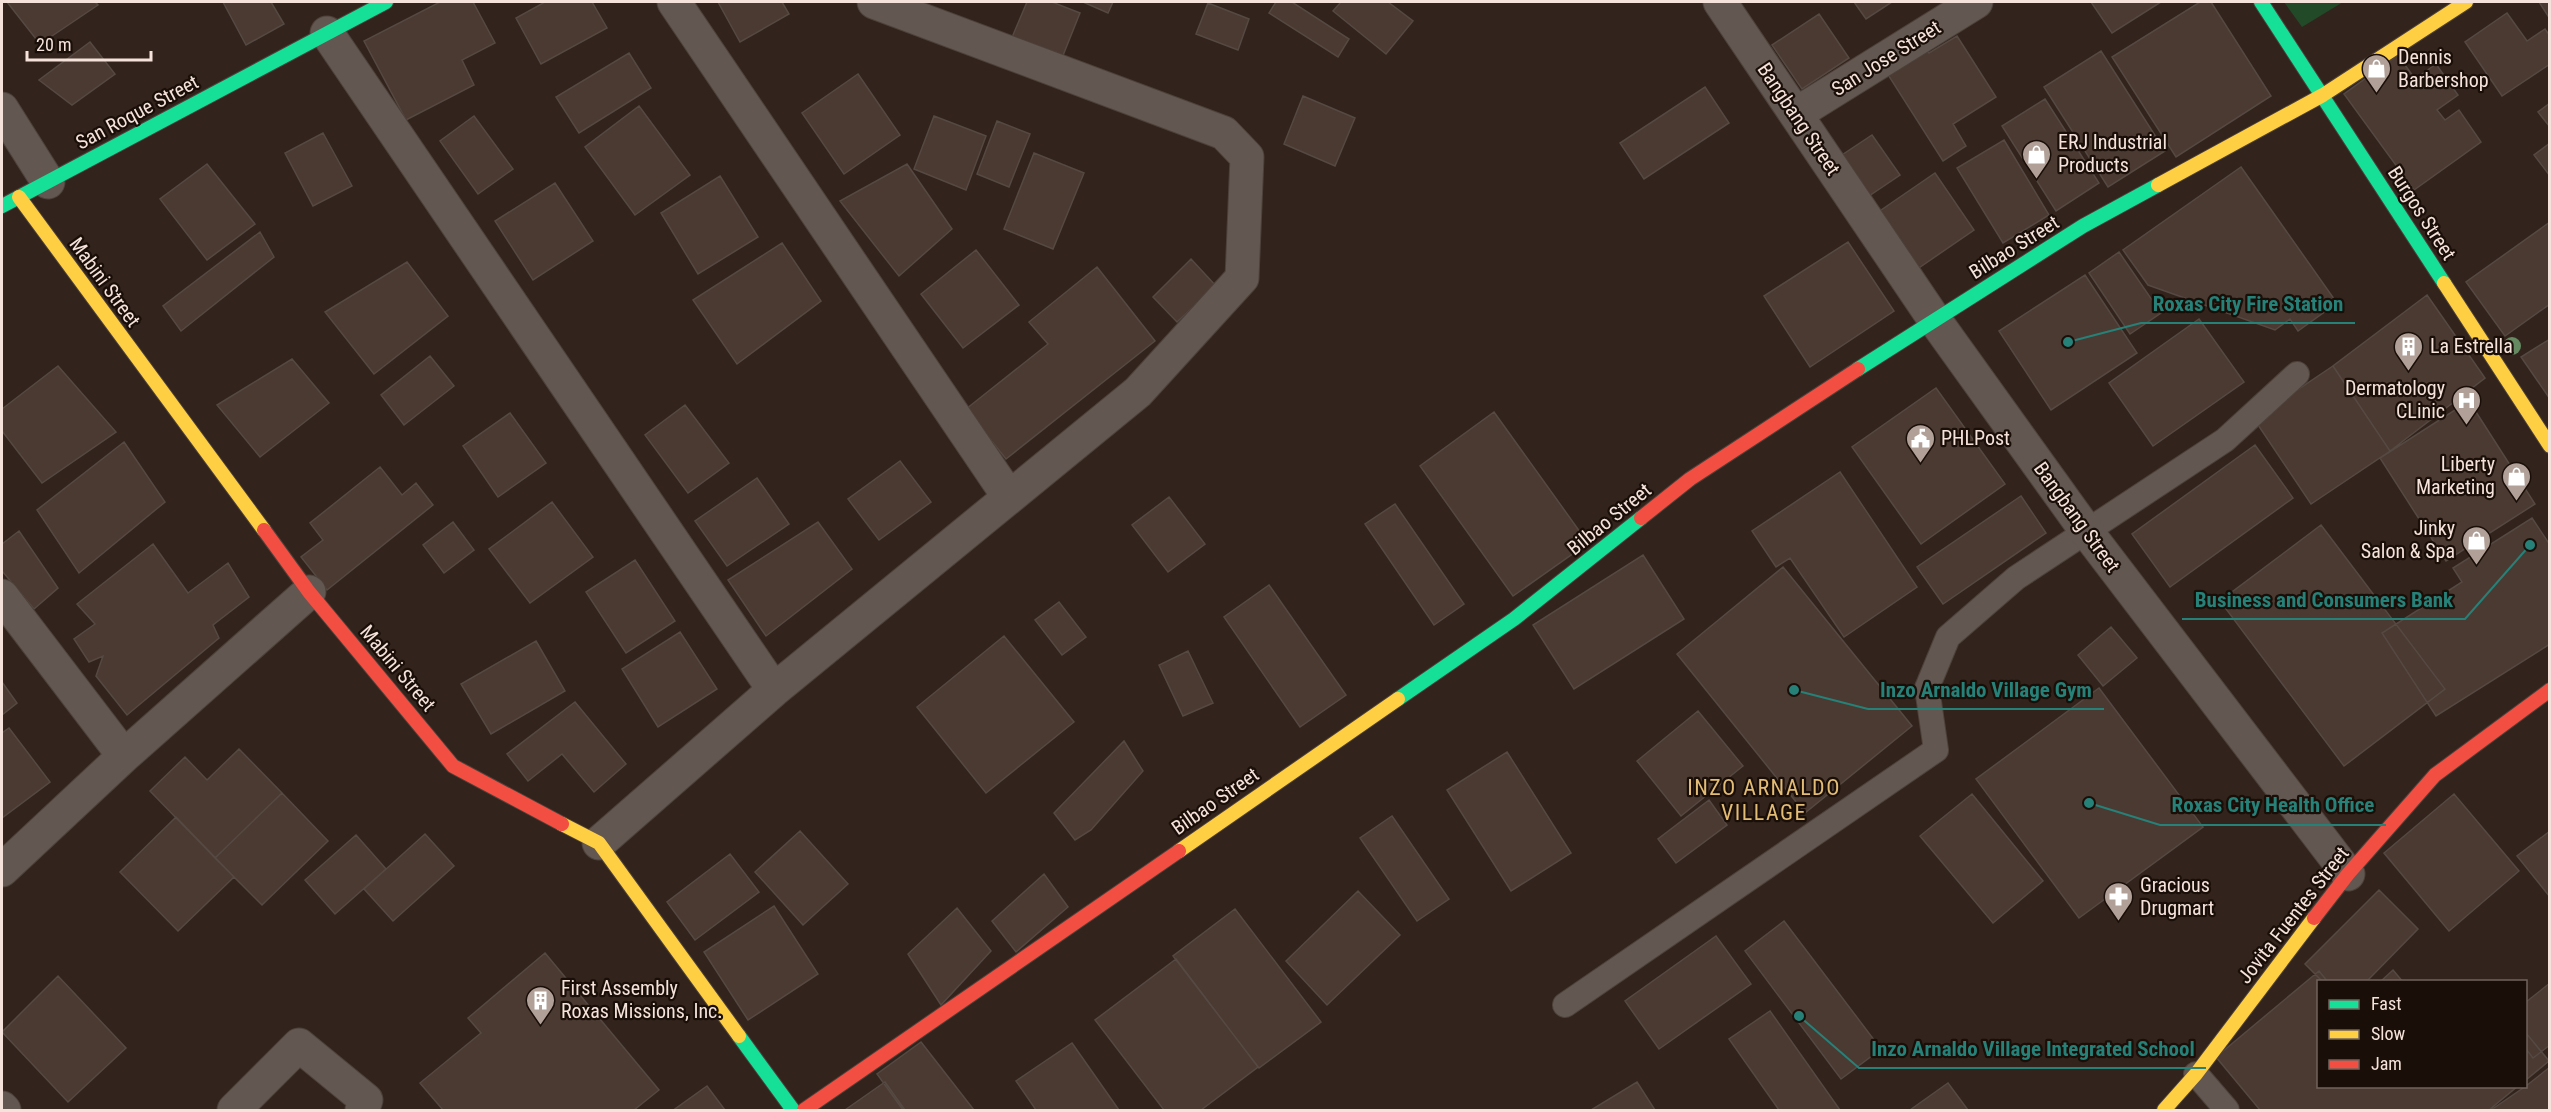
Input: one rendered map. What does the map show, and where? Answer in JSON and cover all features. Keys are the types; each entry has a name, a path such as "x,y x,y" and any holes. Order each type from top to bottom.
{"street":[{"name":"San Roque Street","path":"2,206 386,2"},
{"path":"674,2 1009,497"},
{"path":"599,843 774,690 1138,392 1242,278 1247,157 1224,132 874,2"},
{"name":"Bangbang Street","path":"1720,2 1934,320 2087,532 2348,874"},
{"name":"San Jose Street","path":"1796,114 1976,2"},
{"name":"Burgos Street","path":"2261,2 2550,446"},
{"name":"Bilbao Street","path":"804,1110 1514,620 1690,479 2083,226 2323,95 2466,2"},
{"path":"327,33 774,690"},
{"path":"2,109 48,182"},
{"name":"Mabini Street","path":"19,197 309,592 453,766 599,843 793,1110"},
{"path":"2,870 124,756 309,592"},
{"path":"2,596 124,756"},
{"name":"Jovita Fuentes Street","path":"2164,1110 2196,1074 2348,874 2435,775 2550,690"},
{"path":"234,1110 298,1045 366,1100 362,1110"}],"lane":[{"path":"1565,1005 1936,750 1928,688 1948,637 2016,578 2225,440 2297,374"},
{"path":"2196,1074 2227,1110"}],"green space":[{"path":"2284,2 2343,2 2302,27"}],"building":[{"path":"7,2 95,2 98,5 40,44"},
{"path":"223,2 271,2 284,24 246,45"},
{"path":"440,2 473,2 495,43 462,60 474,85 406,120 364,41"},
{"path":"545,2 592,2 607,28 541,64 516,18"},
{"path":"718,2 782,2 789,14 740,42"},
{"path":"1027,2 1052,2 1080,13 1060,63 1010,42"},
{"path":"1083,2 1113,2 1108,13"},
{"path":"1276,2 1292,2 1349,39 1338,57 1269,13"},
{"path":"1341,2 1388,2 1413,21 1386,54 1333,11"},
{"path":"1854,2 1892,2 1866,19"},
{"path":"2091,2 2161,2 2112,33"},
{"path":"2200,2 2211,2 2271,96 2176,157 2112,57"},
{"path":"2539,2 2550,2 2550,19"},
{"path":"1208,3 1249,19 1238,50 1196,34"},
{"path":"2507,13 2527,41 2545,29 2550,36 2550,64 2502,96 2465,42"},
{"path":"1819,14 1849,58 1802,89 1772,45"},
{"path":"1957,36 1996,97 1953,124 1966,146 1943,161 1885,70 1924,45 1929,53"},
{"path":"90,42 115,74 72,105 39,80"},
{"path":"2101,51 2165,151 2108,187 2044,87"},
{"path":"629,53 651,88 579,133 556,97"},
{"path":"2398,55 2415,79 2436,64 2458,95 2437,110 2445,120 2459,110 2481,142 2414,190 2344,94"},
{"path":"858,74 900,135 844,174 802,113"},
{"path":"1705,87 1729,123 1644,179 1620,143"},
{"path":"1303,96 1355,118 1335,166 1284,144"},
{"path":"2045,99 2099,183 2056,211 2002,126"},
{"path":"2550,103 2550,127 2538,112"},
{"path":"639,106 690,175 635,215 585,147"},
{"path":"474,116 513,169 478,194 440,141"},
{"path":"934,116 986,136 966,190 914,169"},
{"path":"997,121 1030,134 1009,187 977,174"},
{"path":"323,133 352,186 313,206 285,153"},
{"path":"1872,135 1900,175 1869,196 1842,155"},
{"path":"2004,140 2049,215 2003,243 1957,168"},
{"path":"2550,143 2550,176 2534,155"},
{"path":"1034,153 1084,173 1053,249 1004,229"},
{"path":"207,164 255,224 207,260 160,199"},
{"path":"907,164 952,229 899,276 840,201"},
{"path":"2241,167 2337,303 2298,331 2290,319 2275,330 2148,285 2123,250"},
{"path":"1935,173 1974,230 1913,272 1874,215"},
{"path":"720,176 758,237 698,274 661,213"},
{"path":"555,183 593,241 533,280 495,221"},
{"path":"2550,222 2550,304 2505,336 2466,282"},
{"path":"260,232 274,257 181,331 163,306"},
{"path":"1848,242 1894,311 1810,367 1764,296"},
{"path":"782,243 821,301 737,364 693,300"},
{"path":"976,250 1019,305 963,348 921,294"},
{"path":"2119,252 2161,313 2130,334 2089,273"},
{"path":"1191,259 1216,286 1177,322 1153,297"},
{"path":"407,262 448,316 374,374 325,312"},
{"path":"1097,267 1155,341 1006,459 966,409 1048,344 1029,322"},
{"path":"2085,275 2137,353 2051,410 1999,331"},
{"name":"La Estrella","path":"2427,295 2485,378 2390,451 2333,366"},
{"path":"2199,319 2244,382 2153,446 2109,383"},
{"path":"2550,339 2550,399 2521,357"},
{"path":"430,356 454,386 404,425 381,395"},
{"path":"292,359 329,403 260,457 217,405"},
{"path":"58,366 116,432 42,483 2,431 2,409"},
{"path":"2333,366 2390,451 2311,504 2254,419"},
{"path":"1936,388 2005,484 1921,544 1852,447"},
{"path":"2469,401 2535,504 2446,561 2380,458"},
{"path":"685,405 729,463 688,493 645,435"},
{"path":"1494,412 1588,543 1513,596 1420,466"},
{"path":"510,413 546,463 498,497 463,446"},
{"path":"124,442 165,502 79,573 37,510"},
{"path":"2255,445 2293,498 2170,587 2132,534"},
{"path":"900,461 931,502 879,540 848,499"},
{"path":"380,467 402,495 416,483 433,505 327,590 301,557 323,540 310,523"},
{"path":"1840,472 1917,587 1844,637 1790,558 1776,567 1752,531"},
{"path":"757,478 789,524 727,566 695,521"},
{"path":"2021,496 2046,533 1943,604 1917,567"},
{"path":"1169,497 1205,544 1168,572 1132,525"},
{"path":"552,502 593,557 530,603 489,549"},
{"path":"1395,504 1464,604 1434,625 1365,524"},
{"path":"2532,518 2550,545 2550,644 2436,716 2382,633 2462,582 2453,568"},
{"path":"453,522 474,550 444,573 423,545"},
{"path":"818,522 852,569 766,636 728,580"},
{"path":"2321,525 2445,689 2344,766 2220,601"},
{"path":"19,531 58,588 34,609 2,571 2,544"},
{"path":"153,544 188,593 228,563 249,597 213,625 219,638 127,715 96,676 103,656 89,662 74,639 95,624 77,604"},
{"path":"1643,555 1684,619 1574,689 1533,625"},
{"path":"635,560 675,621 626,653 586,592"},
{"path":"1783,567 1912,726 1805,813 1677,654"},
{"path":"1269,585 1346,695 1300,727 1224,617"},
{"path":"1059,602 1086,637 1062,655 1035,620"},
{"path":"2111,627 2137,658 2103,686 2078,655"},
{"path":"680,632 717,689 658,727 622,669"},
{"path":"1004,636 1074,722 986,793 917,707"},
{"path":"536,641 565,691 491,734 461,684"},
{"path":"1188,651 1213,703 1183,716 1159,665"},
{"path":"2,682 17,703 2,715"},
{"path":"2099,688 2203,827 2079,918 1976,779"},
{"path":"575,702 626,764 594,792 562,754 528,781 507,754"},
{"path":"1698,711 1743,766 1681,816 1637,761"},
{"path":"9,728 50,782 2,818 2,733"},
{"path":"1124,741 1143,771 1091,830 1075,840 1054,813"},
{"path":"239,749 282,793 215,858 150,791 185,757 207,780"},
{"path":"1507,752 1571,853 1511,891 1447,790"},
{"path":"282,793 328,841 262,905 215,858"},
{"path":"1972,794 2043,881 1993,923 1920,836"},
{"path":"2454,794 2519,871 2449,931 2384,853"},
{"path":"1709,800 1727,825 1676,863 1658,839"},
{"path":"1392,816 1449,899 1417,921 1360,838"},
{"path":"176,817 234,877 178,931 120,872"},
{"path":"800,831 848,884 803,925 755,872"},
{"path":"2550,831 2550,897 2517,856"},
{"path":"425,834 454,866 393,921 364,889"},
{"path":"356,835 386,869 335,914 305,880"},
{"path":"730,854 759,892 695,940 667,902"},
{"path":"1044,874 1068,907 1016,952 992,921"},
{"path":"2379,890 2418,929 2368,980 2321,980 2305,964"},
{"path":"1358,891 1400,935 1327,1005 1286,961"},
{"path":"774,906 818,974 748,1020 704,952"},
{"path":"957,908 991,951 941,1005 908,954"},
{"path":"1235,909 1321,1022 1259,1068 1173,956"},
{"path":"1784,921 1881,1049 1841,1079 1745,951"},
{"path":"1716,936 1751,984 1659,1049 1625,1001"},
{"name":"First Assembly Roxas Missions, Inc.","path":"545,953 659,1090 634,1110 443,1110 420,1083 481,1033 468,1018"},
{"path":"1176,959 1258,1067 1201,1110 1164,1110 1095,1020"},
{"path":"2393,970 2401,980 2382,980"},
{"path":"2319,971 2326,980 2317,980 2317,1088 2516,1088 2489,1110 2260,1110 2216,1057"},
{"path":"58,976 126,1048 68,1102 2,1032"},
{"path":"2550,983 2550,1045 2533,1058 2527,1050 2527,1001"},
{"path":"1770,1011 1840,1110 1779,1110 1729,1039"},
{"path":"2527,1034 2549,1061 2527,1079"},
{"path":"921,1042 974,1110 903,1110 877,1074"},
{"path":"1072,1043 1119,1110 1036,1110 1016,1081"},
{"path":"2550,1067 2550,1110 2491,1110 2523,1088 2527,1088 2527,1085"},
{"path":"885,1082 905,1110 845,1110"},
{"path":"1637,1082 1655,1110 1591,1110"},
{"path":"1948,1083 1968,1110 1910,1110"},
{"path":"707,1086 725,1110 675,1109"}],"traffic: fast":[{"path":"2,206 386,2"},
{"path":"2261,2 2444,283"},
{"path":"1858,369 2083,226 2158,185"},
{"path":"1398,699 1514,619 1641,518"},
{"path":"739,1036 793,1110"}],"traffic: slow":[{"path":"2158,185 2323,95 2466,2"},
{"path":"19,197 264,530"},
{"path":"2444,283 2550,446"},
{"path":"1179,851 1398,699"},
{"path":"562,824 599,843 739,1036"},
{"path":"2164,1110 2196,1074 2314,918"}],"traffic: jam":[{"path":"1641,518 1690,479 1858,369"},
{"path":"264,530 309,592 453,766 562,824"},
{"path":"2314,918 2348,874 2435,775 2550,690"},
{"path":"804,1110 1179,851"}],"place":[{"name":"Dennis Barbershop","path":"2377,94"},
{"name":"ERJ Industrial Products","path":"2037,180"},
{"name":"Roxas City Fire Station","path":"2068,342"},
{"name":"La Estrella","path":"2409,372"},
{"name":"Dermatology CLinic","path":"2466,426"},
{"name":"PHLPost","path":"1920,464"},
{"name":"Liberty Marketing","path":"2516,502"},
{"name":"Business and Consumers Bank","path":"2530,545"},
{"name":"Jinky Salon & Spa","path":"2476,566"},
{"name":"Inzo Arnaldo Village Gym","path":"1794,690"},
{"name":"Roxas City Health Office","path":"2089,803"},
{"name":"Gracious Drugmart","path":"2119,922"},
{"name":"Inzo Arnaldo Village Integrated School","path":"1799,1016"},
{"name":"First Assembly Roxas Missions, Inc.","path":"540,1026"}],"district":[{"name":"INZO ARNALDO VILLAGE","path":"1764,800"}]}
